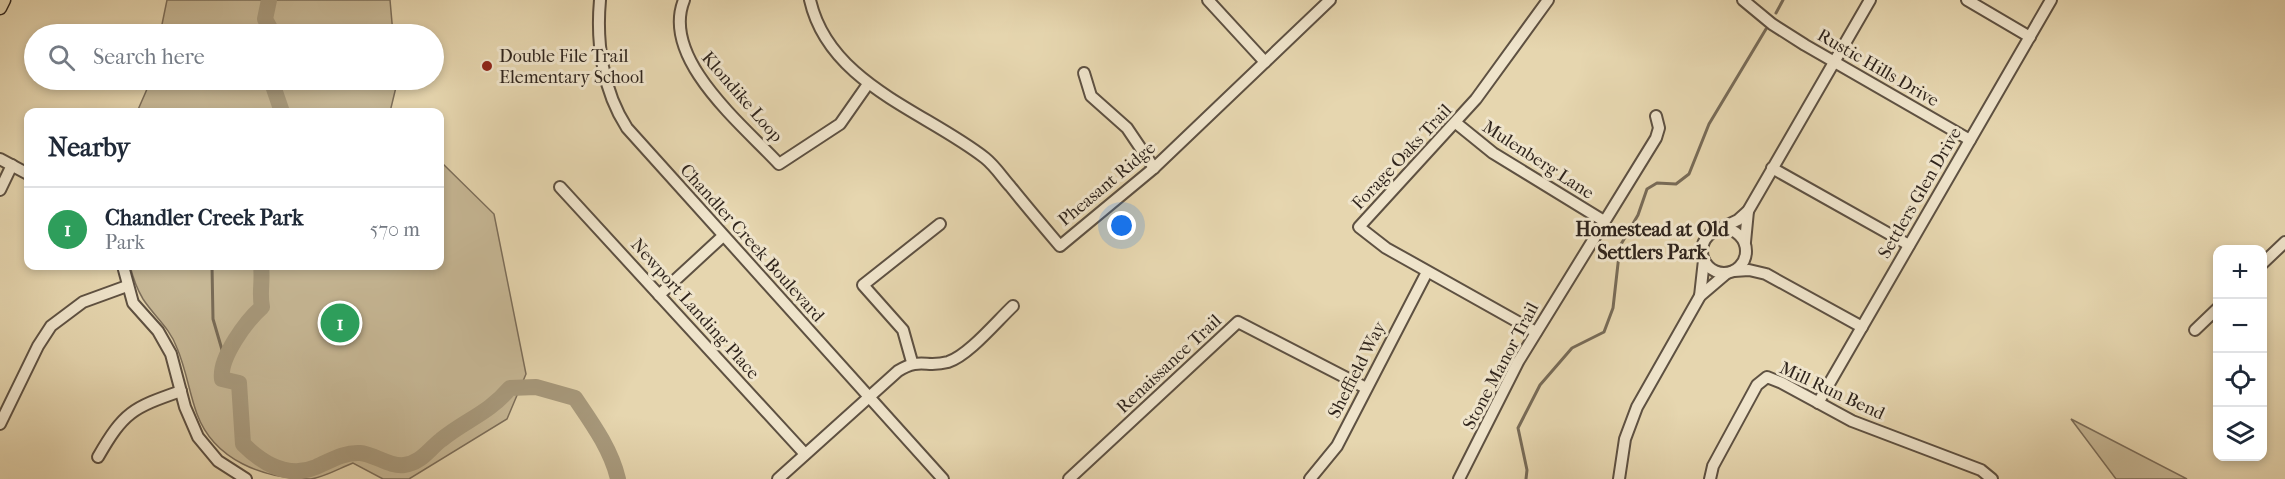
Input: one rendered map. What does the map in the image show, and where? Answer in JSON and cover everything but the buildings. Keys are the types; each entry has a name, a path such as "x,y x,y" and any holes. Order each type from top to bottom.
{"main road":[{"path":"0,8 4,0"}],"street":[{"name":"Chandler Creek Boulevard","path":"600,0 600,44 607,83 618,115 639,142 943,479"},
{"name":"Klondike Loop","path":"684,0 681,31 687,58 705,85 779,164 840,124 868,84"},
{"name":"Pheasant Ridge","path":"810,0 831,48 844,63 868,84 935,123 988,160 1060,246 1154,168 1330,0"},
{"path":"1208,0 1265,62"},
{"name":"Forage Oaks Trail","path":"1536,332 1386,248 1359,227 1456,123 1497,72 1548,0"},
{"name":"Rustic Hills Drive","path":"1743,0 1772,24 1970,140"},
{"path":"1619,479 1630,424 1700,296 1704,260 1703,245 1712,232 1738,220 1748,211 1870,0"},
{"path":"1967,0 2030,37"},
{"name":"Settlers Glen Drive","path":"1818,403 2051,0"},
{"path":"1084,73 1091,96 1127,128 1154,168"},
{"name":"Stone Manor Trail","path":"1459,479 1518,362 1656,138 1659,128 1656,116"},
{"name":"Mulenberg Lane","path":"1456,123 1493,153 1604,221"},
{"path":"0,159 24,172"},
{"path":"0,190 12,165"},
{"path":"1772,168 1909,245"},
{"name":"Newport Landing Place","path":"560,187 805,454"},
{"path":"1700,296 1744,262 1748,211"},
{"path":"912,362 903,330 864,285 940,224"},
{"path":"1719,229 1733,231 1766,274"},
{"path":"659,295 723,236"},
{"path":"2267,259 2285,242"},
{"path":"1704,260 1713,271 1749,270 1766,274 1862,327"},
{"path":"124,270 133,303 166,342 184,407 198,436 229,475 246,479"},
{"name":"Sheffield Way","path":"1310,479 1337,446 1427,272"},
{"path":"0,424 38,346 51,326 83,302 127,286"},
{"path":"778,479 869,397 912,362 949,362 962,354 1013,306"},
{"path":"2194,330 2213,312"},
{"name":"Renaissance Trail","path":"1069,479 1238,322 1366,388"},
{"name":"Mill Run Bend","path":"1710,479 1722,449 1761,381 1767,377 1852,421 1981,470 1992,479"},
{"path":"98,458 114,429 131,411 181,392"}],"shaded area":[{"path":"167,0 390,0 392,24 162,24"},
{"path":"147,90 395,90 391,108 139,108"},
{"path":"444,165 494,214 526,374 507,419 409,479 383,479 353,463 311,479 275,475 242,464 215,444 197,414 174,341 143,299 131,270 444,270"},
{"path":"2071,419 2187,479 2116,479"}],"waterway":[{"path":"268,24 265,19 269,0"},
{"path":"1776,13 1783,0"},
{"path":"1526,479 1527,470 1518,428 1540,385 1572,348 1604,332 1613,308 1620,246 1638,215 1647,189 1657,183 1676,184 1689,174 1709,124 1766,29"},
{"path":"274,90 281,108"},
{"path":"212,270 213,319 225,360"},
{"path":"261,270 262,307 235,340 225,361 222,379 239,383 243,444 259,458 276,468 306,470 354,453 393,464 410,464 420,459 450,433 485,411 510,388 536,387 575,398 606,447 618,479"}],"place":[{"name":"Double File Trail Elementary School","path":"487,66"},
{"name":"Chandler Creek Park","path":"340,323"}],"district":[{"name":"Homestead at Old Settlers Park","path":"1652,240"}]}
